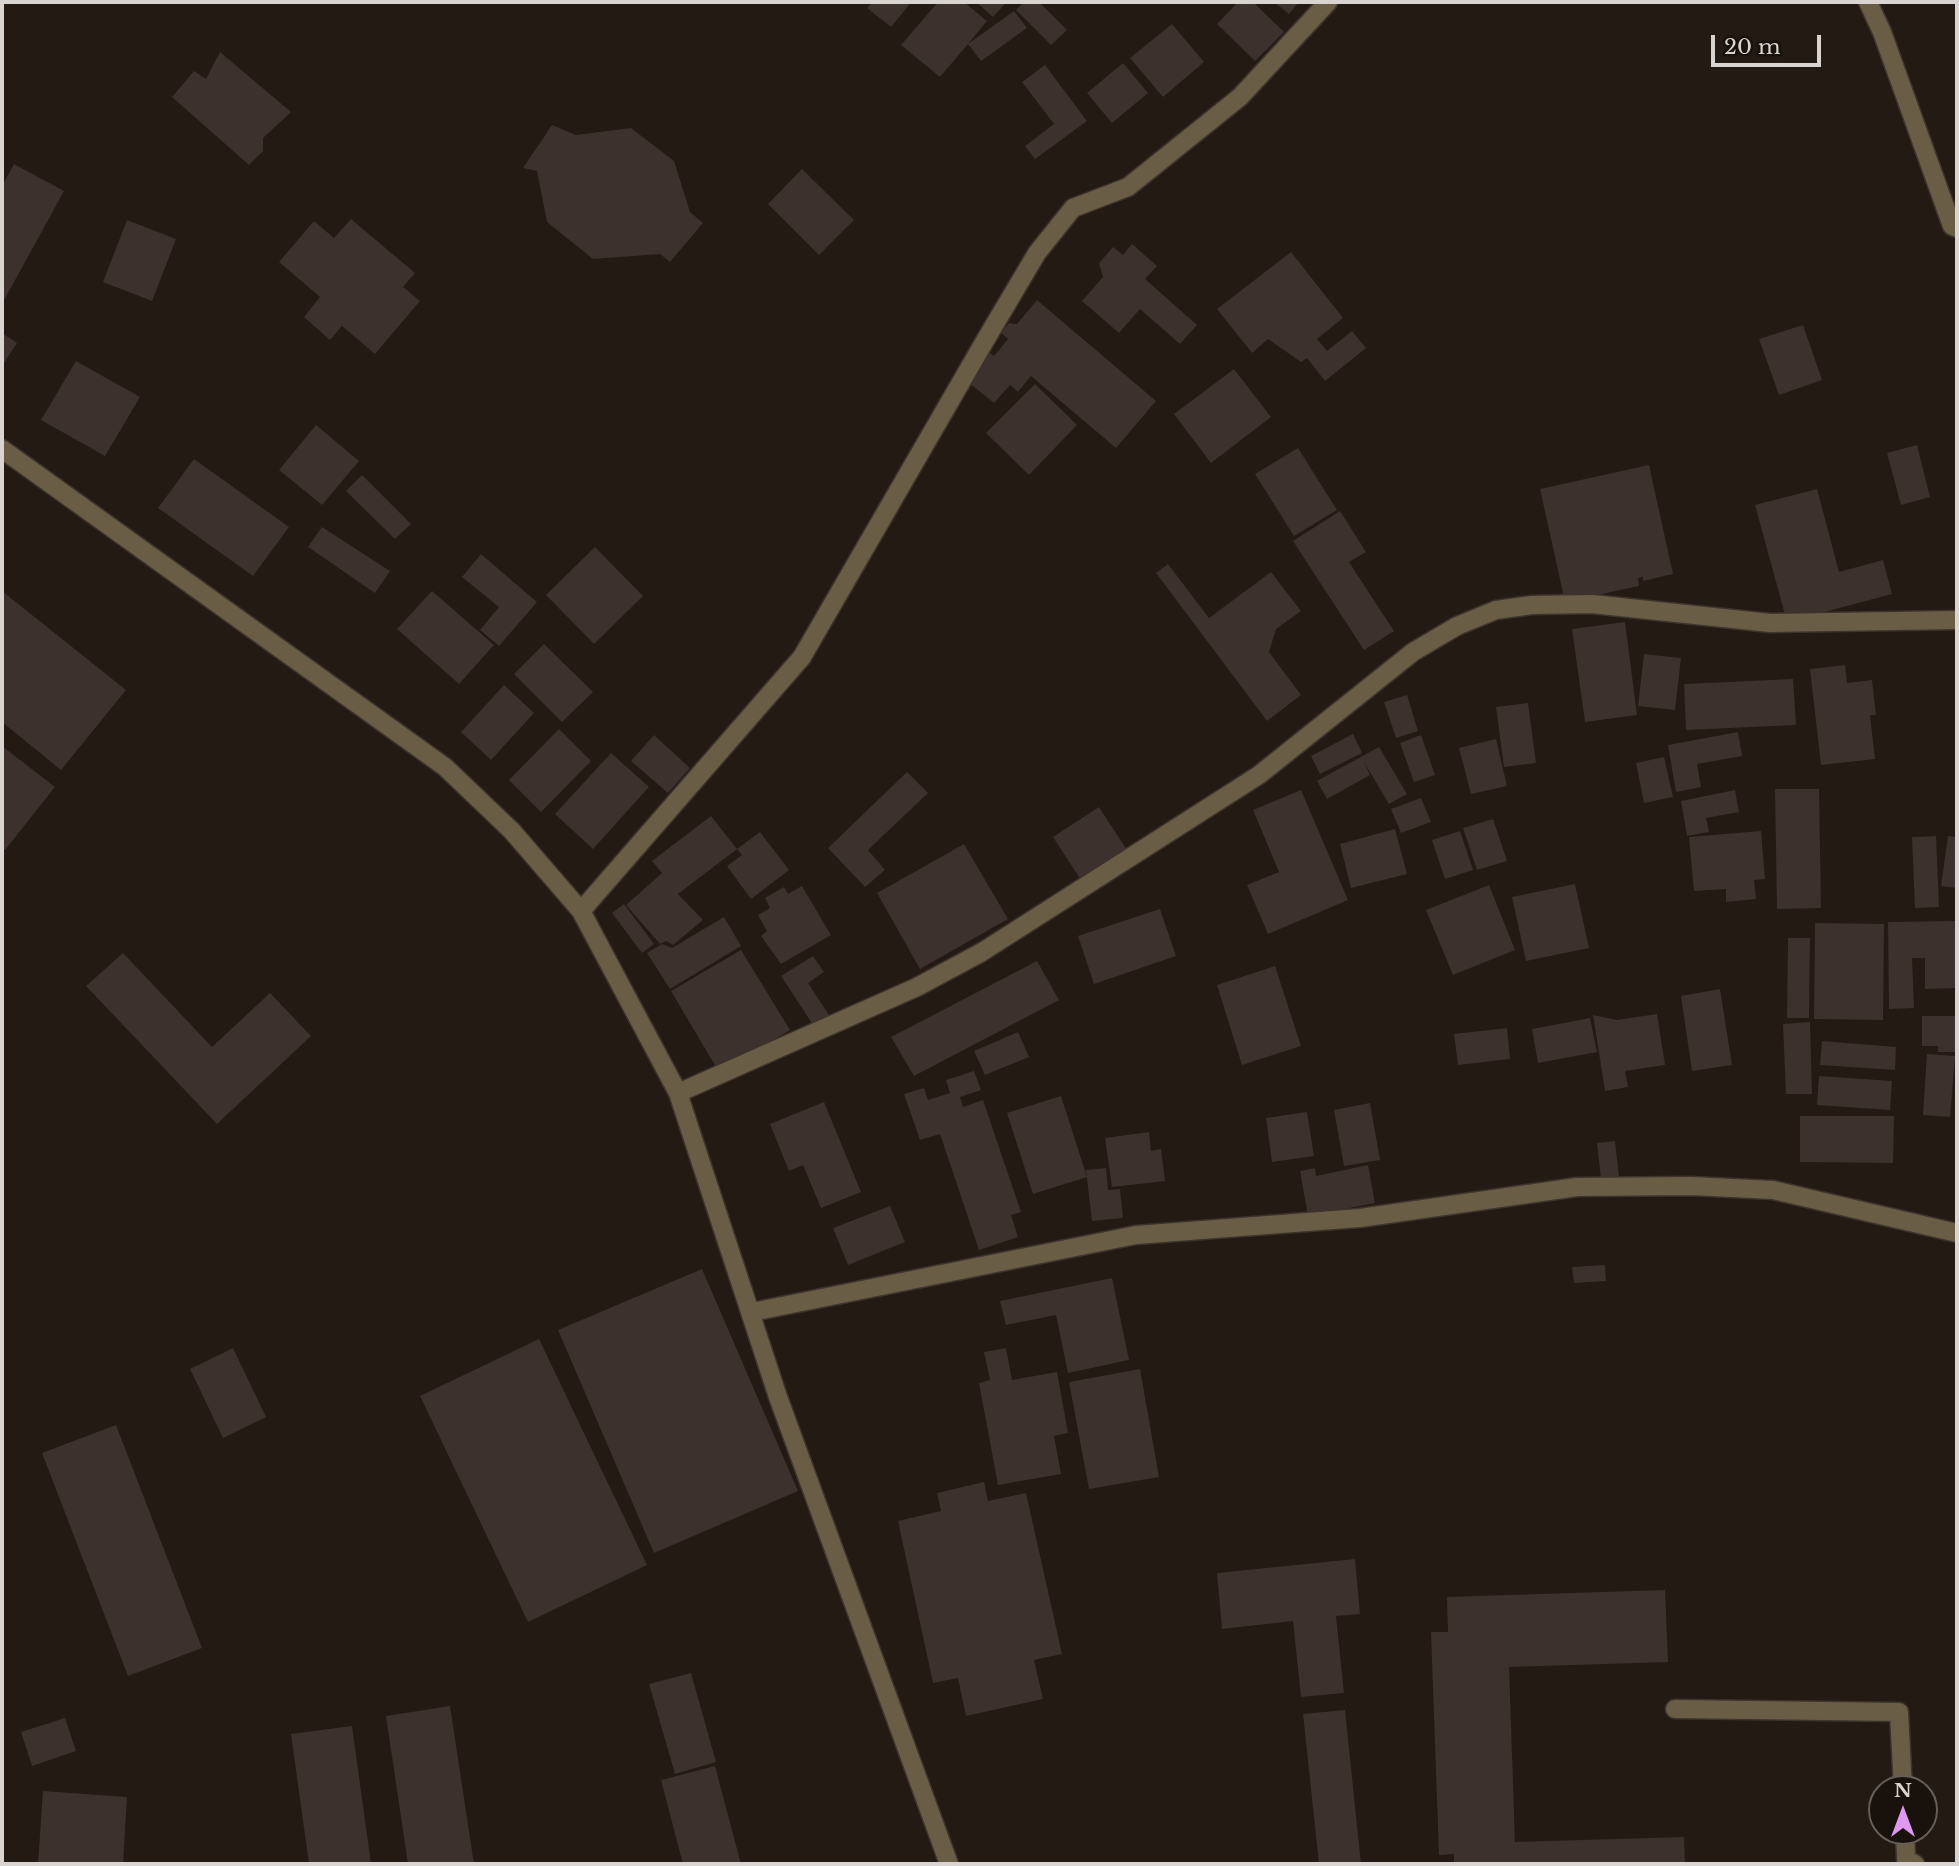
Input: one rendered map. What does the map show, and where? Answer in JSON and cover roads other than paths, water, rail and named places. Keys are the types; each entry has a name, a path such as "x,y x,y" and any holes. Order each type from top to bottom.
{"street":[{"path":"581,911 802,657 1037,253 1073,208 1128,187 1240,97 1328,2"},
{"path":"1868,2 1882,32 1955,232"},
{"path":"2,449 445,767 512,831 581,911 678,1093 778,1397 949,1864"},
{"path":"678,1093 917,987 982,952 1259,775 1413,652 1457,626 1496,610 1532,605 1592,604 1770,623 1957,620"},
{"path":"752,1312 1136,1236 1360,1218 1577,1187 1691,1186 1773,1190 1957,1233"},
{"path":"1675,1709 1899,1712 1902,1775"},
{"path":"1906,1845 1906,1859 1915,1864"}]}
